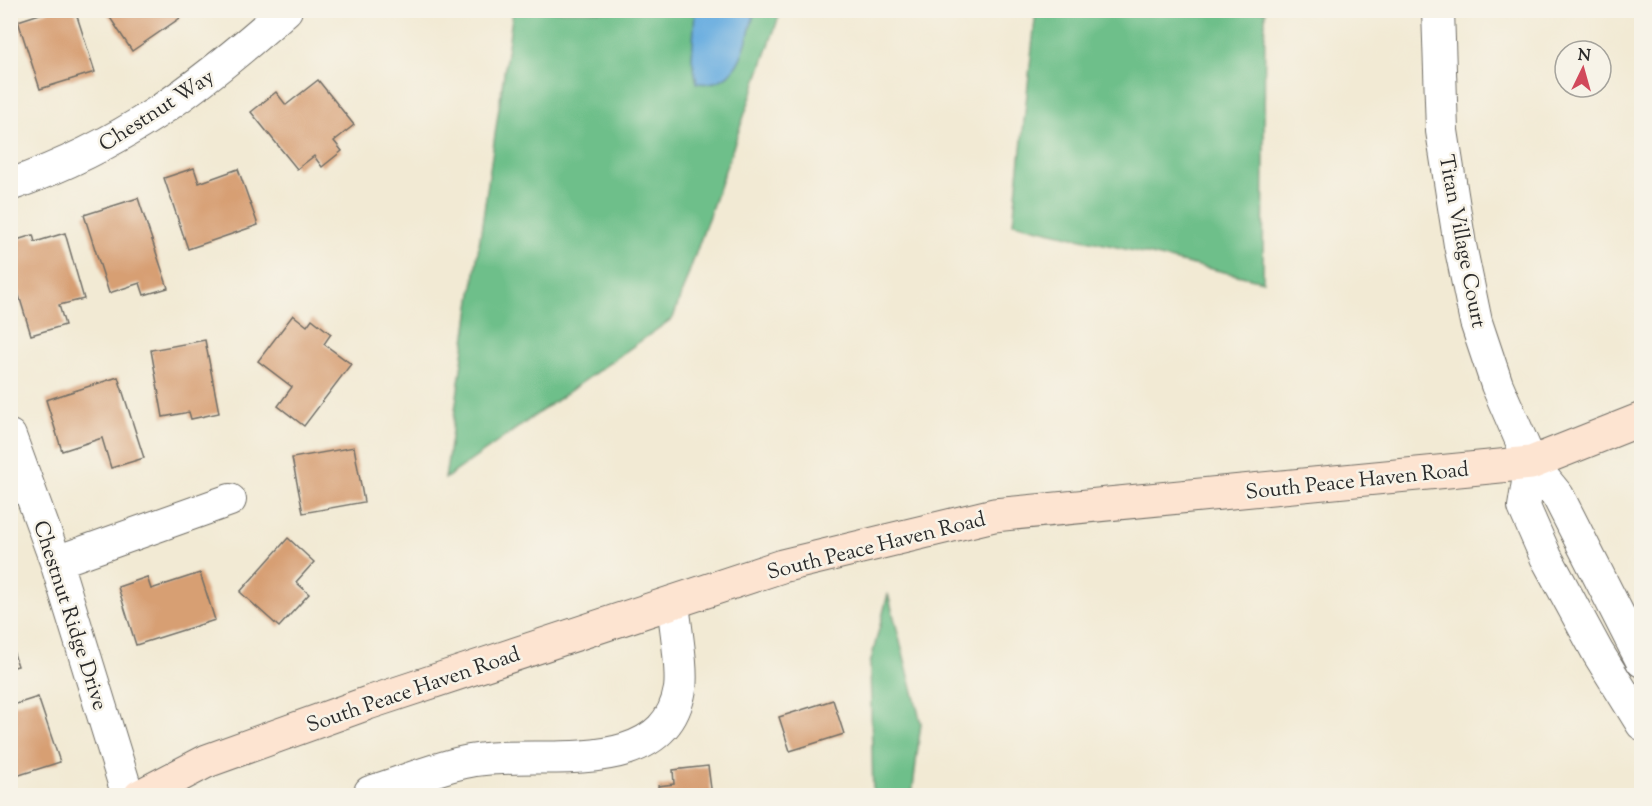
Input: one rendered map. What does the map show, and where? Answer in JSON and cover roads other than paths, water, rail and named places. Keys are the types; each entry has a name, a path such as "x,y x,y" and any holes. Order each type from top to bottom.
{"main road":[{"name":"South Peace Haven Road","path":"140,795 207,761 325,718 782,566 994,515 1531,463 1641,419"}],"street":[{"name":"Chestnut Way","path":"10,185 67,164 126,134 183,97 286,10"},
{"name":"Titan Village Court","path":"1438,10 1442,131 1460,245 1476,322 1497,385 1531,463 1558,496 1641,661"},
{"name":"Chestnut Ridge Drive","path":"10,436 56,562 128,795"},
{"path":"1531,463 1524,507 1546,557 1598,653 1641,724"},
{"path":"56,562 230,500"},
{"path":"370,792 470,760 609,755 644,743 668,719 680,689 673,602"}],"water":[{"path":"695,11 755,11 739,61 732,71 712,83 697,83 692,59"}]}
